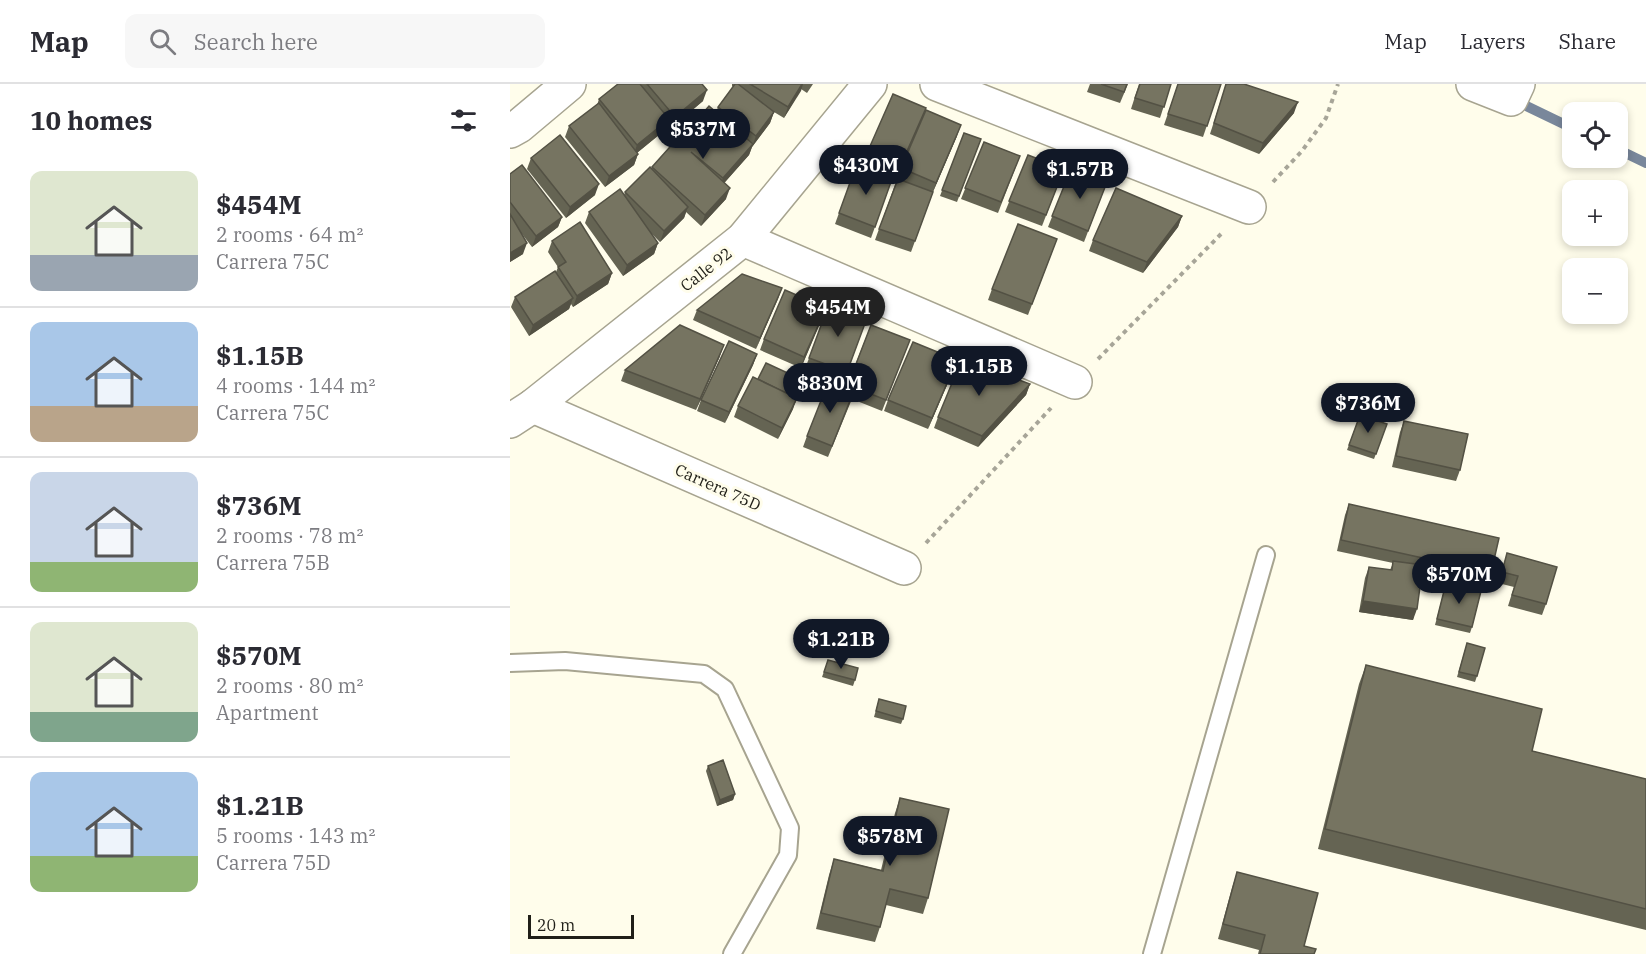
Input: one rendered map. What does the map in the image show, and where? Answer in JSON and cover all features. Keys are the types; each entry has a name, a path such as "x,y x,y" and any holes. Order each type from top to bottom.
{"street":[{"path":"510,131 569,84"},
{"name":"Calle 92","path":"521,414 743,239 870,84"},
{"path":"937,84 1248,207"},
{"path":"1473,84 1514,91"},
{"path":"743,239 1075,382"},
{"name":"Carrera 75D","path":"521,414 904,568"}],"lane":[{"path":"1152,954 1266,555"},
{"path":"510,663 565,661 704,674 725,689 790,828 788,855 732,954"}],"path":[{"path":"904,568 1075,382 1302,151 1326,118 1338,84"}],"building":[{"path":"618,84 640,84 669,119 637,145 599,99"},
{"path":"647,84 702,84 707,90 675,117"},
{"path":"735,84 774,112 756,136 718,107"},
{"path":"750,84 802,84 788,107"},
{"path":"1101,84 1127,84 1124,92"},
{"path":"1140,84 1171,84 1164,107 1135,98"},
{"path":"1178,84 1221,84 1207,126 1168,114"},
{"path":"1226,84 1244,84 1298,102 1263,143 1214,123"},
{"path":"893,94 926,108 900,167 867,153"},
{"path":"599,103 638,154 609,176 569,126"},
{"path":"709,106 753,144 723,178 691,152 730,188 705,215 652,167 677,139 679,141"},
{"path":"926,110 961,125 936,183 901,168"},
{"path":"964,133 981,139 959,196 942,190"},
{"path":"560,135 599,184 570,207 531,158"},
{"path":"984,142 1020,156 1001,202 965,188"},
{"path":"1028,155 1064,169 1046,215 1009,201"},
{"path":"522,165 562,217 536,236 510,202 510,174"},
{"path":"856,166 892,179 875,227 839,213"},
{"path":"650,167 688,207 664,231 625,192"},
{"path":"1071,169 1107,182 1088,231 1052,216"},
{"path":"898,179 933,192 915,241 879,229"},
{"path":"1116,188 1182,216 1147,262 1093,240"},
{"path":"620,189 658,243 627,265 589,212"},
{"path":"510,214 527,243 510,253"},
{"path":"580,222 612,273 577,296 558,267 566,262 552,241"},
{"path":"1018,224 1057,239 1032,304 992,289"},
{"path":"555,271 573,298 533,325 515,297"},
{"path":"742,274 782,288 760,338 697,310"},
{"path":"785,290 826,308 804,357 764,339"},
{"path":"829,304 867,318 847,372 809,358"},
{"path":"680,325 724,345 700,399 625,370"},
{"path":"871,325 910,340 886,400 848,385"},
{"path":"729,341 757,354 729,412 701,400"},
{"path":"913,342 957,360 932,418 888,400"},
{"path":"962,359 1030,384 982,436 938,417"},
{"path":"766,363 803,380 794,397 758,379"},
{"path":"753,377 797,398 782,428 738,406"},
{"path":"828,383 853,393 832,446 807,436"},
{"path":"1360,415 1387,424 1376,454 1349,445"},
{"path":"1404,421 1468,434 1460,470 1396,456"},
{"path":"1349,504 1499,538 1491,573 1341,540"},
{"path":"1507,553 1557,567 1546,604 1512,595 1518,576 1502,572"},
{"path":"1393,561 1423,565 1417,609 1363,601 1369,567 1392,570"},
{"path":"1446,583 1481,591 1472,627 1437,619"},
{"path":"1467,643 1485,648 1477,676 1459,672"},
{"path":"828,660 858,668 855,680 824,672"},
{"path":"1366,665 1542,709 1532,751 1646,779 1646,909 1325,829"},
{"path":"879,699 906,706 903,719 876,711"},
{"path":"723,760 735,794 720,800 708,766"},
{"path":"900,798 949,809 928,898 890,889 880,927 821,913 834,859 883,871"},
{"path":"1237,872 1318,893 1304,946 1316,949 1314,954 1260,954 1265,935 1223,924"}],"waterway":[{"path":"1514,100 1562,123"},
{"path":"1628,154 1646,163"}]}
